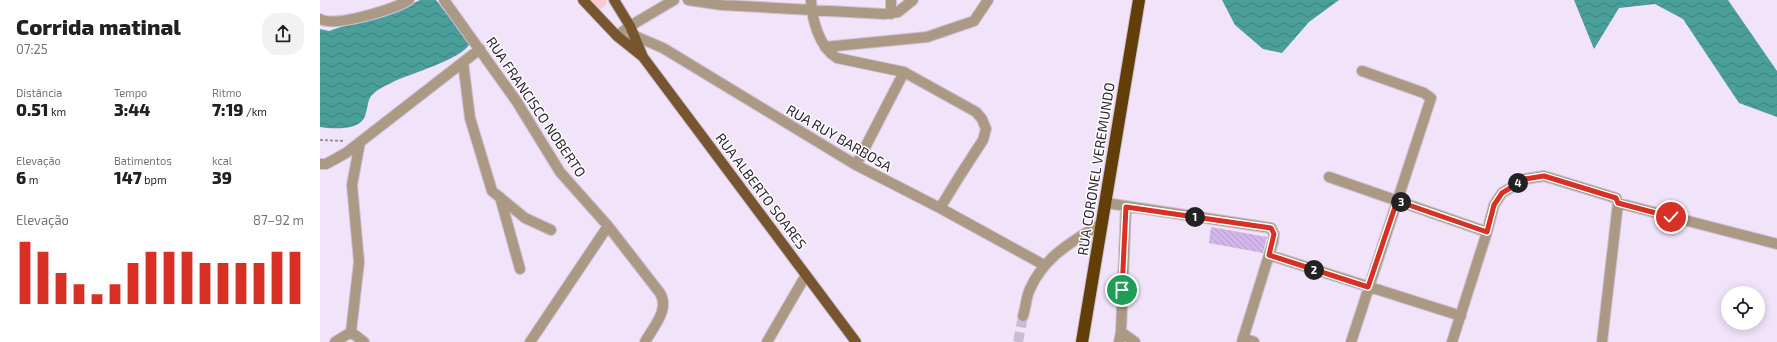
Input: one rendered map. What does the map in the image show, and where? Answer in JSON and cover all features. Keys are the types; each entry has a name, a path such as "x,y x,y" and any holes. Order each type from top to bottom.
{"highway":[{"name":"RUA CORONEL VEREMUNDO","path":"1082,342 1139,0"}],"main road":[{"name":"RUA ALBERTO SOARES","path":"583,0 620,39 643,57 856,342"},
{"name":"RUA ALBERTO SOARES","path":"614,0 630,26 643,57"}],"street":[{"path":"320,19 326,22 336,22 383,11 399,6 409,0"},
{"name":"RUA FRANCISCO NOBERTO","path":"444,0 517,102 560,172 608,226 660,293 664,304 661,313 644,342"},
{"path":"620,39 630,26 674,0"},
{"path":"688,0 812,11 891,14 898,12 913,0"},
{"path":"812,0 812,11 825,47 830,54 837,58 904,72 976,112 982,119 986,129 984,140 958,177 940,208"},
{"path":"891,0 891,14"},
{"path":"825,47 927,37 974,21 988,0"},
{"path":"620,39 635,36"},
{"name":"RUA RUY BARBOSA","path":"635,36 663,48 856,165 940,208 1044,265"},
{"path":"322,165 346,153 480,49"},
{"path":"463,62 470,118 492,190 525,218 551,230"},
{"path":"1351,342 1430,98 1424,93 1362,71"},
{"path":"856,165 904,72"},
{"path":"351,332 358,262 352,185 360,142"},
{"path":"1452,342 1487,232 1494,205 1502,193 1525,179 1544,176 1616,198 1618,203 1602,342"},
{"path":"1329,177 1487,232"},
{"path":"500,197 520,269"},
{"path":"1106,203 1271,228 1274,234 1269,255 1243,340 1254,342"},
{"path":"1618,203 1777,244"},
{"path":"1126,207 1120,337 1135,342"},
{"path":"1023,316 1030,290 1044,265 1055,254 1103,222"},
{"path":"530,342 608,226"},
{"path":"1269,255 1461,316"},
{"path":"767,342 806,275"},
{"path":"335,342 351,332"},
{"path":"351,332 364,342"}],"path":[{"path":"320,140 360,142"}],"shaded area":[{"path":"587,0 607,0 606,5 601,9 596,9"}],"water":[{"path":"420,0 436,0 470,43 457,55 435,66 384,86 377,91 371,96 365,116 358,124 345,128 320,127 320,29 329,31 367,18 395,12"},
{"path":"1222,0 1339,0 1309,22 1282,53 1263,49 1235,25"},
{"path":"1574,0 1728,0 1777,71 1777,117 1739,103 1683,19 1655,4 1619,8 1594,49"}],"building":[{"path":"1211,227 1267,237 1263,253 1209,243"}],"tunnel":[{"path":"1018,342 1023,316"}],"route":[{"path":"1122,290 1126,207 1271,228 1274,234 1269,255 1368,287 1397,201 1487,232 1494,205 1502,193 1525,179 1544,176 1609,195 1616,198 1618,203 1671,217"}]}
